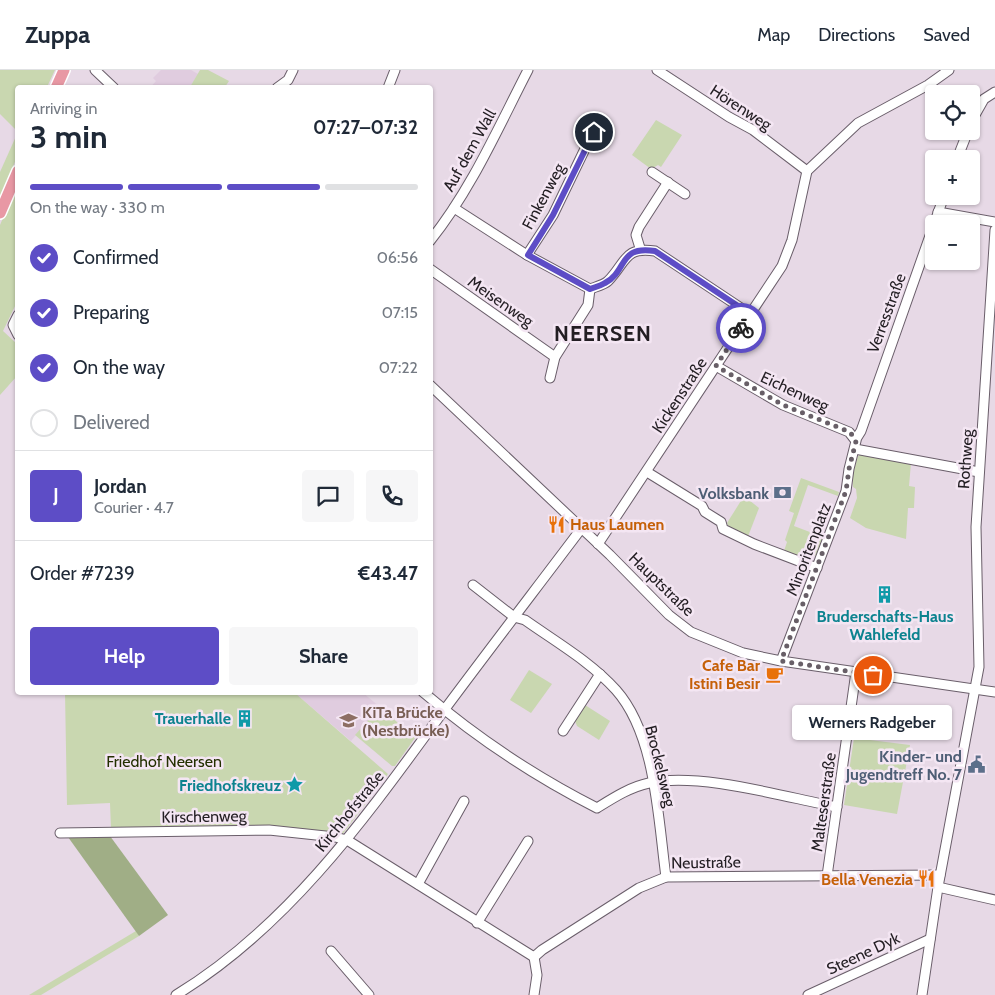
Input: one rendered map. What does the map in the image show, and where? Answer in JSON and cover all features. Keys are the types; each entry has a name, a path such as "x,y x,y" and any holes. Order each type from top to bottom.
{"main road":[{"path":"57,85 64,70"},
{"path":"0,213 15,178"}],"street":[{"path":"95,70 111,85"},
{"path":"281,85 288,80 293,70"},
{"path":"389,85 395,70"},
{"name":"Auf dem Wall","path":"433,237 454,208 482,161 528,70"},
{"name":"Hörenweg","path":"657,70 728,117 753,130 806,171"},
{"path":"806,171 861,121 921,89 949,70"},
{"path":"980,107 984,100 995,92"},
{"name":"Finkenweg","path":"528,255 553,215 598,124"},
{"name":"Kickenstraße","path":"598,544 647,472 786,257 793,235 806,171"},
{"path":"652,172 685,194"},
{"path":"640,248 636,235 639,227 668,182"},
{"name":"Verresstraße","path":"856,444 941,205"},
{"path":"454,208 528,255 590,289 606,283 630,253 640,248 655,251 750,314"},
{"path":"938,212 995,222"},
{"name":"Rothweg","path":"922,995 940,875 975,690 979,655 975,544 979,472 992,332 995,230"},
{"name":"Meisenweg","path":"433,271 555,357"},
{"path":"550,378 555,357 588,305 590,289"},
{"name":"Eichenweg","path":"716,366 776,401 847,431 856,444 979,472"},
{"name":"Hauptstraße","path":"433,388 598,544 669,615 691,632 744,653 781,661 995,692"},
{"name":"Minoritenplatz","path":"781,661 846,491 849,469 856,444"},
{"path":"647,472 702,506 705,512 721,522 723,529 754,544 817,568"},
{"name":"Kirchhofstraße","path":"176,995 221,965 266,926 347,840 581,529"},
{"path":"473,585 514,617"},
{"name":"Brockelsweg","path":"514,617 526,620 600,674 617,692 631,714 642,739 653,782 666,877"},
{"name":"Malteserstraße","path":"827,876 856,672"},
{"path":"563,732 600,674"},
{"path":"426,695 494,749 558,788 598,808 619,794 653,782 707,782 837,807"},
{"path":"418,884 464,801"},
{"name":"Kirschenweg","path":"60,833 269,830 347,840"},
{"path":"347,840 534,958 536,975 534,995"},
{"path":"477,922 528,841"},
{"name":"Neustraße","path":"534,958 639,888 666,877 940,875"},
{"path":"938,887 995,900"},
{"name":"Steene Dyk","path":"808,995 930,939"},
{"path":"331,951 369,995"}],"shaded area":[{"path":"161,70 191,70 198,74 191,85 153,85 156,81 153,78"},
{"name":"KiTa Brücke (Nestbrücke)","path":"297,695 365,695 380,707 351,741"}],"green space":[{"path":"0,70 55,70 48,85 15,85 15,129 0,114"},
{"path":"200,70 208,70 229,81 226,85 191,85"},
{"path":"656,120 682,135 661,167 658,165 651,169 632,155"},
{"path":"15,138 15,162 0,198 0,172"},
{"path":"15,190 15,306 3,331 15,342 15,378 0,395 0,225"},
{"path":"862,454 911,463 909,486 915,487 914,508 908,508 906,539 866,528 850,518 857,498 852,476 858,456"},
{"path":"801,478 839,492 838,496 808,485 794,526 823,537 816,555 808,560 784,551 787,542 785,540 794,513 789,511"},
{"path":"744,496 759,508 747,539 730,530 727,523"},
{"path":"529,670 552,684 531,713 510,700"},
{"name":"Friedhof Neersen","path":"65,695 297,695 388,774 342,835 111,829 110,803 67,805"},
{"path":"585,705 610,721 599,740 577,726 575,721"},
{"path":"380,707 415,738 395,766 392,766 355,735"},
{"path":"854,738 910,745 897,814 844,805"},
{"path":"110,836 168,915 139,936 68,837"},
{"path":"136,931 139,936 41,995 29,995"}],"way so far":[{"path":"741,328 716,366 783,405 850,432 856,439 846,491 781,661 873,675"}],"place":[{"name":"Volksbank","path":"783,493"},
{"name":"Haus Laumen","path":"556,524"},
{"name":"Bruderschafts-Haus Wahlefeld","path":"885,594"},
{"name":"Cafe Bar Istini Besir","path":"774,674"},
{"name":"Werners Radgeber","path":"873,675"},
{"name":"Trauerhalle","path":"245,718"},
{"name":"KiTa Brücke (Nestbrücke)","path":"348,721"},
{"name":"Kinder- und Jugendtreff No. 7","path":"976,765"},
{"name":"Friedhofskreuz","path":"295,785"},
{"name":"Bella Venezia","path":"927,879"}],"district":[{"name":"NEERSEN","path":"603,334"}],"route":[{"path":"594,132 553,215 528,255 590,289 606,283 630,253 640,248 655,251 750,314 741,328"}]}
